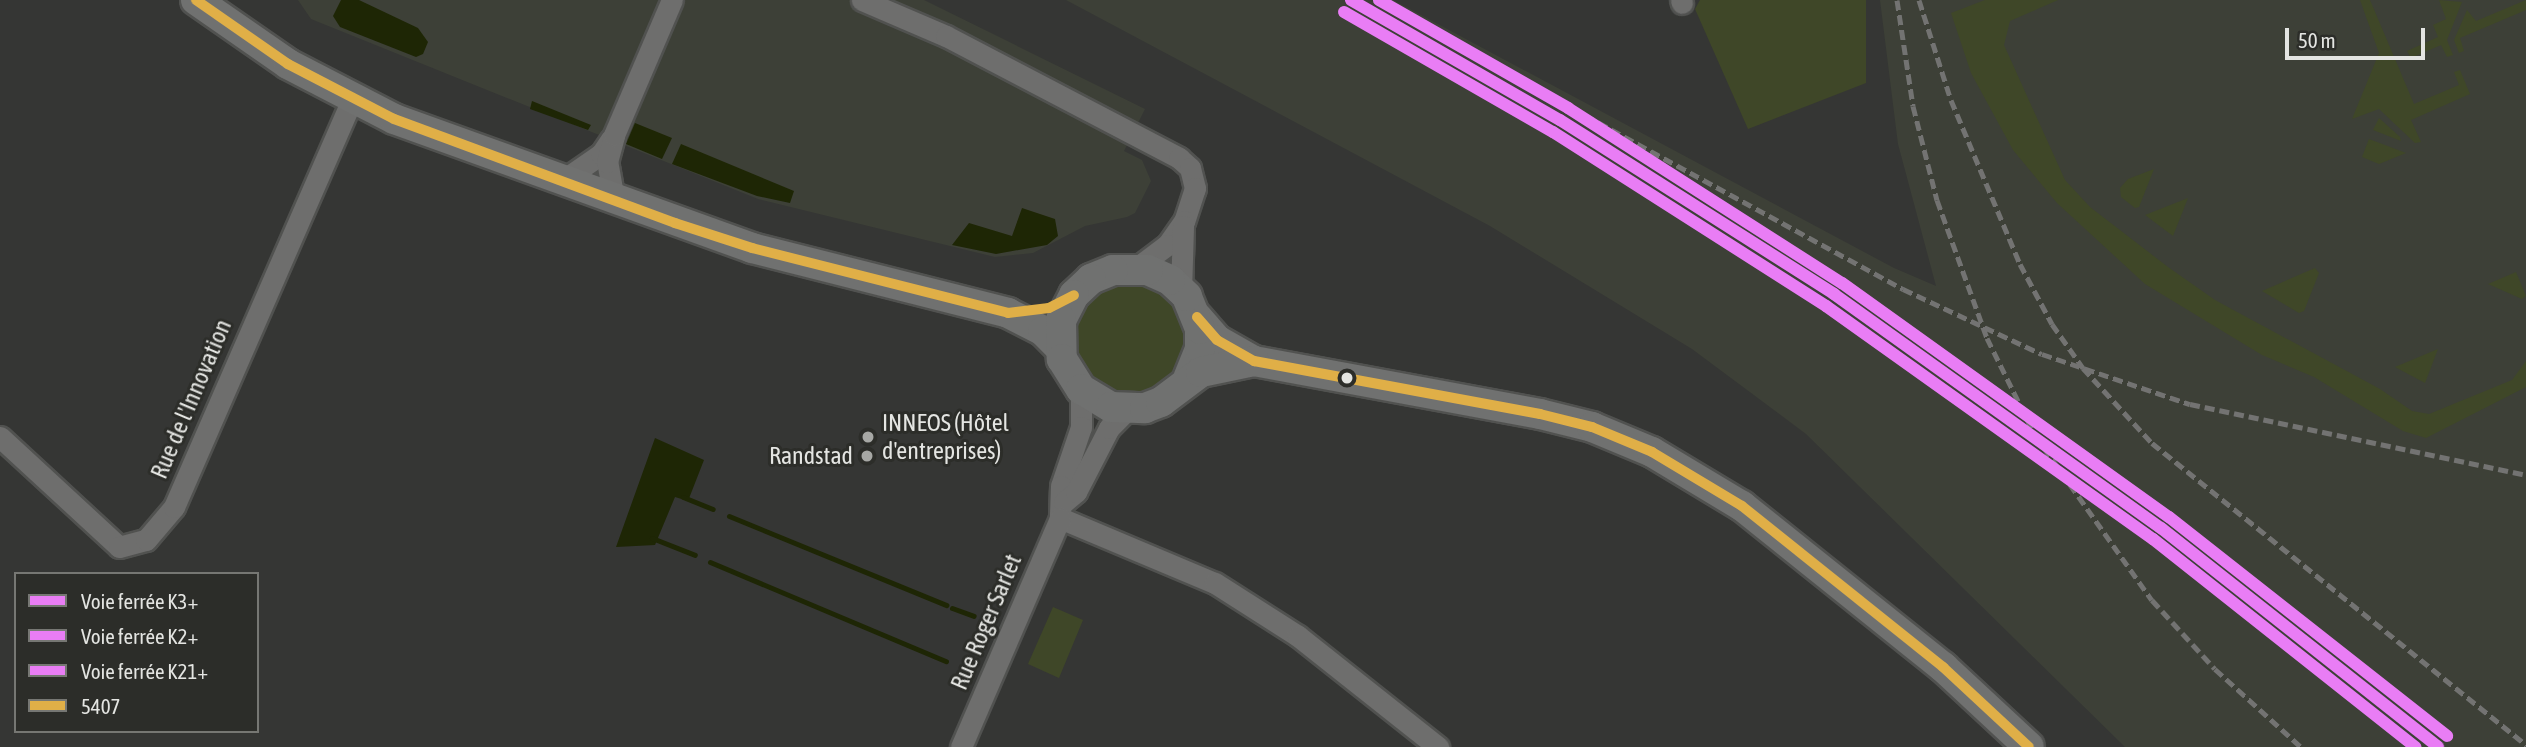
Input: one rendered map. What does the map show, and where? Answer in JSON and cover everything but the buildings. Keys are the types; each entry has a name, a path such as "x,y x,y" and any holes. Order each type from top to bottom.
{"street":[{"path":"196,0 288,64 394,119 752,248 1008,313 1043,331 1060,348"},
{"path":"614,200 607,162 614,135 672,0"},
{"path":"862,0 934,30 1179,158 1194,177 1192,203 1184,221 1167,245 1136,268"},
{"name":"Rue de l'Innovation","path":"0,437 119,547 146,540 173,507 353,98"},
{"path":"562,181 601,154 614,135"},
{"path":"1181,291 1184,221"},
{"path":"1008,313 1049,308 1074,295 1101,274 1136,268 1159,274 1181,291 1197,317 1217,340 1254,360 1539,414 1592,427 1652,452 1742,506 1943,667 2029,747"},
{"path":"1074,295 1062,320 1060,348 1067,370 1081,389 1094,400 1128,409 1161,402 1187,381 1219,365 1254,360"},
{"path":"1187,381 1200,348 1197,317"},
{"path":"1062,510 1061,486 1081,427 1081,389"},
{"path":"1062,510 1076,492 1110,428 1128,409"},
{"path":"1062,510 1215,583 1298,636 1433,746"},
{"name":"Rue Roger Sarlet","path":"961,747 1062,510"}],"shaded area":[{"path":"298,0 924,0 1145,109 1124,151 1142,160 1151,181 1135,213 1127,217 1085,226 1033,253 995,257 758,199 311,19"},
{"path":"341,0 359,0 418,28 428,42 423,54 416,57 340,27 333,16"},
{"path":"1066,0 1393,0 1894,268 1936,286 1898,144 1880,0 2526,0 2526,747 2125,747 1806,434 1692,349 1490,226"},
{"path":"1700,0 1866,0 1866,83 1748,129 1695,9"},
{"path":"1985,0 2058,0 2010,21 2004,45 2065,180 2090,207 2168,267 2215,300 2380,389 2412,411 2429,414 2512,380 2526,361 2526,387 2426,438 2403,431 2314,377 2262,355 2145,284 2057,203 2013,150 1971,73 1951,13"},
{"path":"2360,0 2370,0 2414,104 2459,85 2454,72 2460,70 2470,94 2411,120 2421,142 2415,143 2379,109 2352,119 2379,53"},
{"path":"2439,0 2462,2 2447,40 2453,55 2447,57 2441,45 2411,58 2407,51 2438,37 2433,25 2446,19"},
{"path":"2526,0 2526,10 2460,38 2464,51 2459,53 2454,40 2467,10 2476,21"},
{"path":"532,101 591,125 588,130 530,109"},
{"path":"2379,118 2400,137 2401,141 2373,130"},
{"path":"635,123 672,138 662,159 626,144"},
{"path":"2369,139 2406,153 2379,164 2362,157"},
{"path":"681,144 794,191 790,203 757,196 672,164"},
{"path":"2154,169 2139,207 2135,208 2121,197 2120,188 2128,179"},
{"path":"2188,198 2173,236 2145,215"},
{"path":"1022,208 1055,219 1058,236 1047,245 996,254 952,245 969,223 1012,236"},
{"path":"2315,268 2319,273 2304,311 2299,313 2262,291"},
{"path":"2516,272 2526,296 2522,299 2488,284"},
{"path":"1131,281 1153,285 1171,298 1184,316 1188,338 1184,360 1171,378 1153,391 1131,395 1109,391 1091,378 1078,360 1074,338 1078,316 1091,298 1109,285"},
{"path":"2438,349 2425,383 2395,367"},
{"path":"655,438 704,460 688,501 675,497 655,545 616,547"},
{"path":"1053,607 1083,620 1059,678 1028,664"}],"waterway":[{"path":"683,497 713,509"},
{"path":"729,516 946,605"},
{"path":"652,538 695,555"},
{"path":"710,562 946,661"},
{"path":"952,608 974,616"}],"railway":[{"path":"1374,0 1903,289 2042,354 2190,404 2526,475"},
{"path":"1897,0 1913,106 1937,200 1987,338 2035,435 2152,600 2215,669 2301,747"},
{"path":"1919,0 1951,100 2020,264 2052,324 2083,368 2152,443 2526,745"}],"rail line":[{"name":"K3+","path":"1351,0 1560,120 1834,294 2161,528 2438,747"},
{"name":"K21+","path":"1379,0 1568,108 1842,283 2169,517 2447,736"},
{"name":"K2+","path":"1344,12 1553,132 1826,306 2153,539 2415,747"}],"transit line":[{"name":"5407","path":"196,0 288,64 394,119 675,223 752,248 1008,313 1049,308 1074,295"},
{"name":"5407","path":"1197,317 1217,340 1254,361 1540,414 1592,427 1652,452 1742,506 1943,667 2029,747"}],"place":[{"name":"INNEOS (Hôtel d'entreprises)","path":"868,437"},
{"name":"Randstad","path":"867,456"}]}
